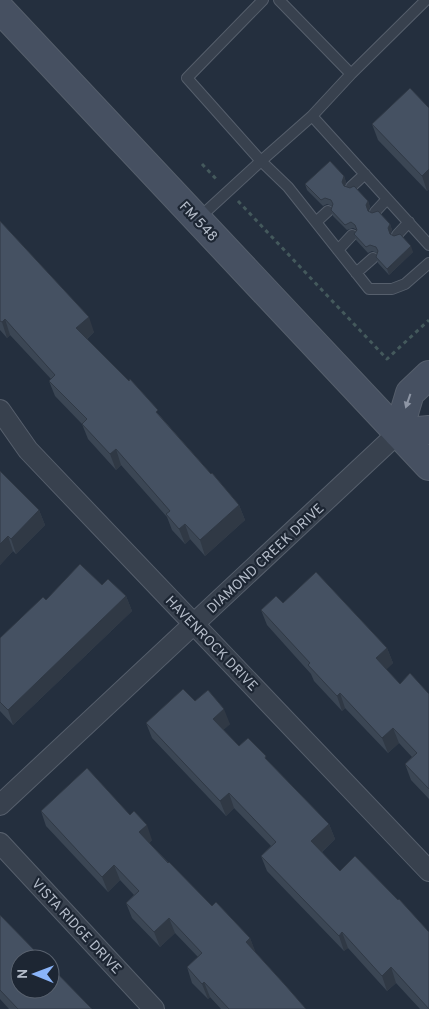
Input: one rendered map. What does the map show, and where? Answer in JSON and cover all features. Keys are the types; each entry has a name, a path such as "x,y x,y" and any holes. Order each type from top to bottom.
{"main road":[{"name":"FM 548","path":"0,9 429,466"},
{"path":"429,375 410,394 398,433 429,430"}],"street":[{"name":"HAVENROCK DRIVE","path":"0,410 28,450 429,872"},
{"name":"DIAMOND CREEK DRIVE","path":"0,805 398,433"},
{"name":"VISTA RIDGE DRIVE","path":"0,843 154,1009"}],"lane":[{"path":"263,0 187,78 261,161 288,186 369,289 392,289 405,284 429,263"},
{"path":"279,0 350,74"},
{"path":"198,220 312,116 350,74 426,0"},
{"path":"312,116 429,245"},
{"path":"351,187 365,174"},
{"path":"375,212 387,199"},
{"path":"316,222 328,211"},
{"path":"397,236 409,222"},
{"path":"338,250 352,235"},
{"path":"356,274 373,258"}],"path":[{"path":"202,164 387,359 429,320"}],"building":[{"path":"410,88 429,108 429,169 422,176 372,124"},
{"path":"330,161 344,176 342,182 344,186 350,188 354,186 368,201 366,205 368,211 372,213 378,211 390,224 388,228 390,234 394,236 400,234 411,246 387,269 376,257 378,251 376,247 370,245 366,247 354,234 357,230 355,225 351,222 345,225 331,210 333,204 331,200 325,198 321,200 305,184"},
{"path":"0,221 89,317 76,328 129,381 130,379 158,410 156,412 239,505 200,540 185,524 179,529 166,514 170,511 116,449 110,454 82,424 87,419 49,381 55,375 5,319 2,322 0,321"},
{"path":"0,471 39,510 11,539 8,536 0,544"},
{"path":"80,564 102,585 108,579 126,596 8,710 0,702 0,638 43,597 46,600"},
{"path":"316,572 387,648 376,658 400,684 410,673 429,694 429,789 405,764 417,753 393,728 382,738 340,693 337,696 308,665 310,663 261,610 276,596 283,603"},
{"path":"183,689 195,701 208,690 224,709 213,719 239,746 248,738 329,824 311,841 340,871 355,856 399,899 429,932 429,1009 391,967 382,976 342,932 339,936 261,856 276,842 229,793 220,801 146,723"},
{"path":"87,768 130,815 134,811 147,825 139,832 168,863 212,906 216,902 250,938 246,942 306,1009 229,1009 187,967 202,953 169,918 154,932 126,903 139,891 114,865 102,877 41,811"},
{"path":"0,915 33,949 10,949 10,999 60,999 60,976 92,1009 18,1009 0,990"}]}
